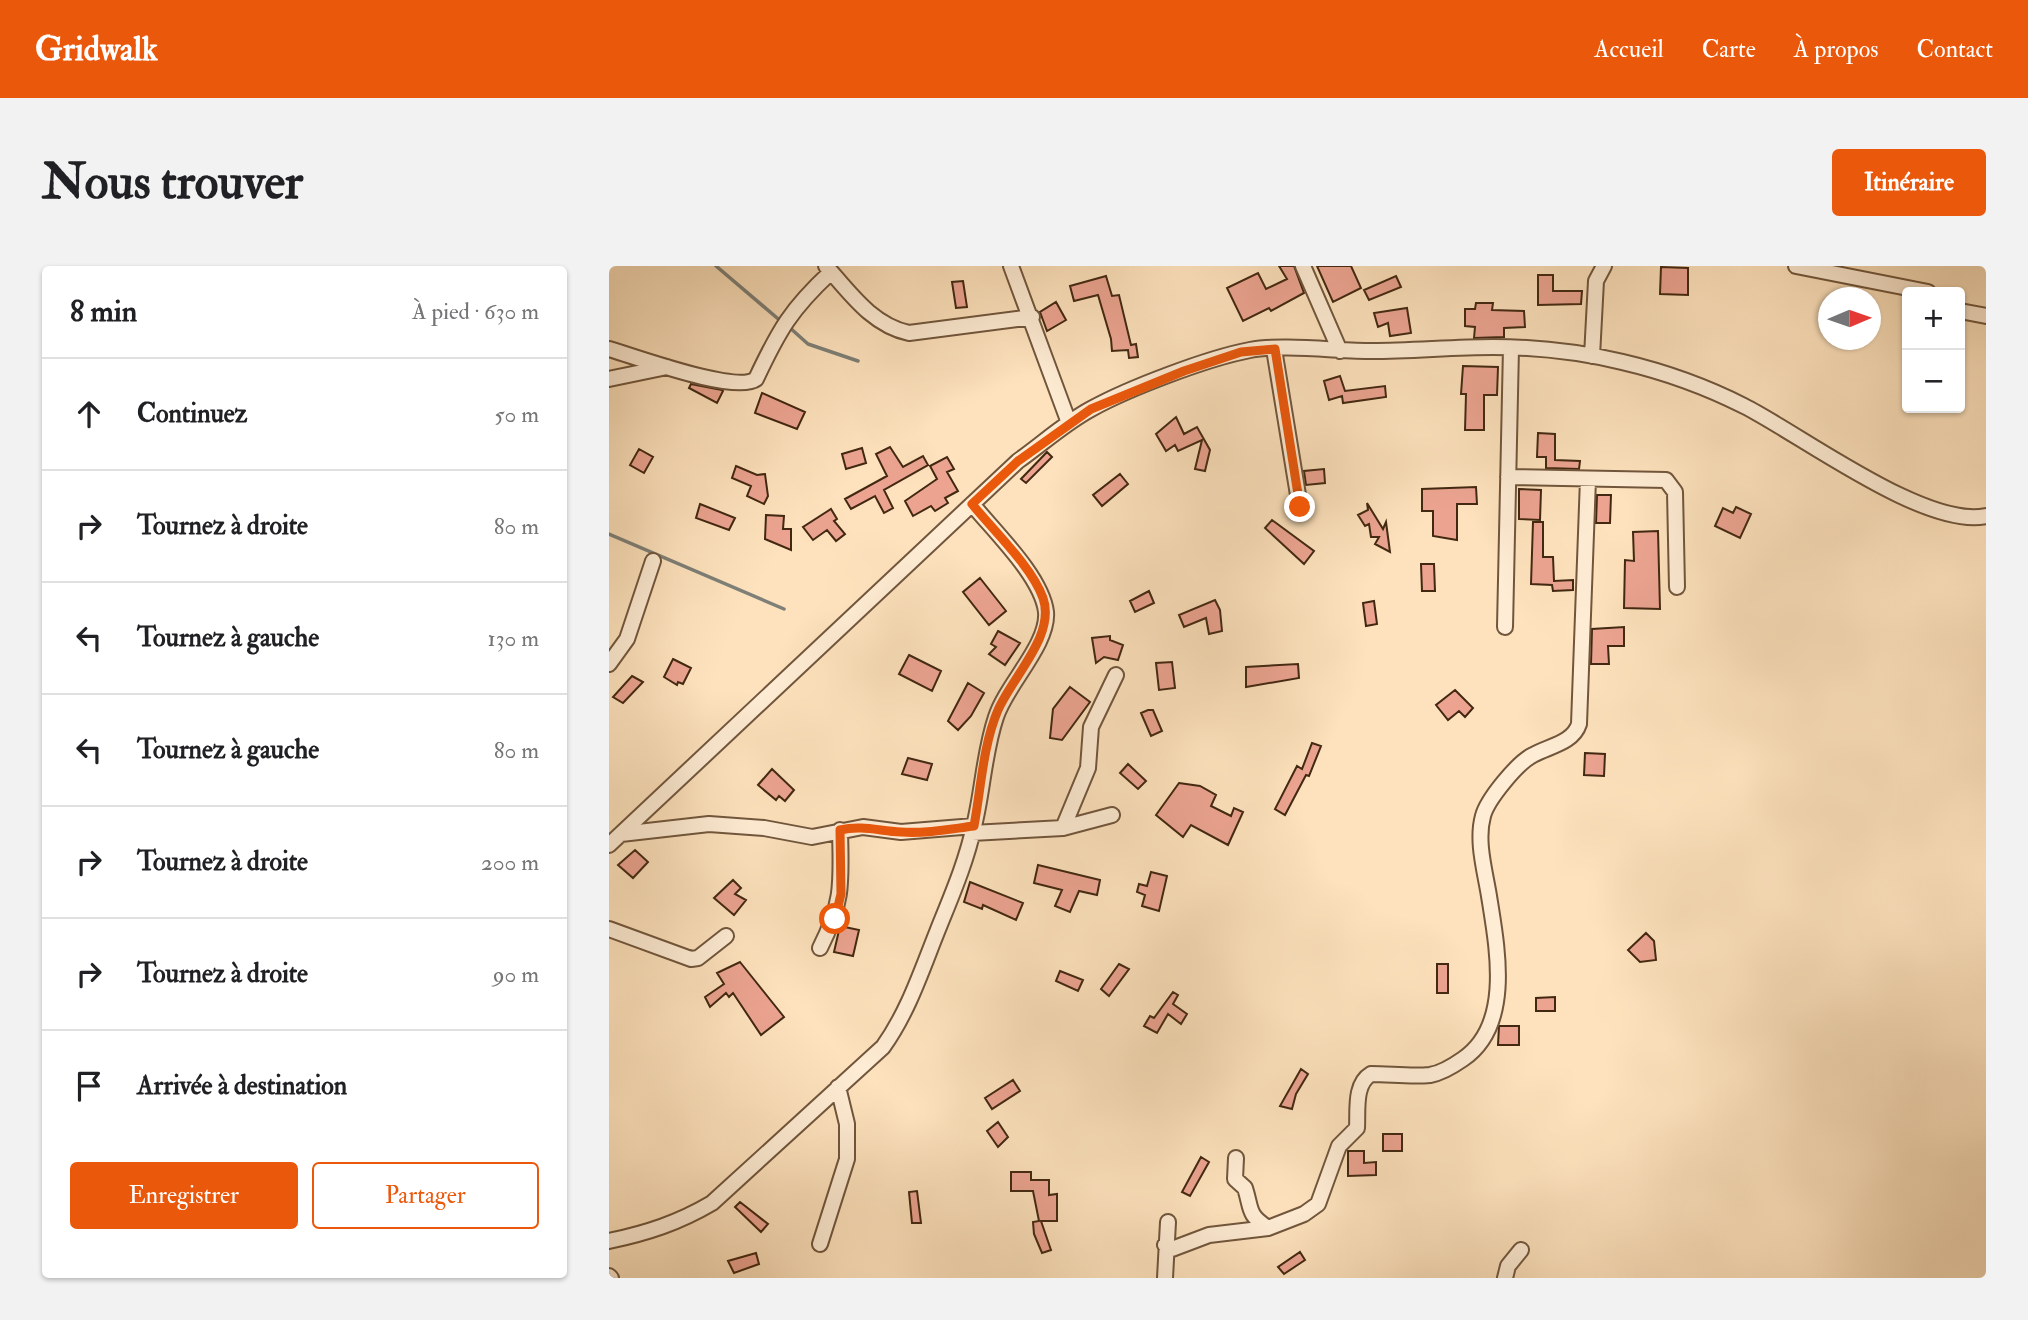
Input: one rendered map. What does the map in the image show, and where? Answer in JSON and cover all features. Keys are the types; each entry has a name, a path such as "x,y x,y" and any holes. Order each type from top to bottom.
{"street":[{"path":"1011,266 1069,423"},
{"path":"1303,266 1340,351"},
{"path":"1592,356 1596,281 1604,266"},
{"path":"1795,266 1903,287"},
{"path":"609,349 672,366 717,382 750,383 756,379 775,337 797,303 828,269 877,321 891,329 909,333 1032,317"},
{"path":"1965,313 1986,316"},
{"path":"1505,627 1511,348"},
{"path":"609,845 1018,461 1069,423 1114,398 1252,349 1340,351 1511,348 1592,356 1639,365 1685,379 1743,405 1888,491 1920,505 1948,512 1986,516"},
{"path":"1275,349 1300,507"},
{"path":"609,379 672,366"},
{"path":"1508,477 1666,480 1675,492 1677,587"},
{"path":"1165,1245 1172,1249 1193,1244 1209,1235 1268,1228 1304,1214 1318,1204 1339,1146 1357,1128 1360,1085 1365,1078 1371,1074 1431,1075 1449,1069 1475,1051 1492,1024 1496,960 1483,860 1483,814 1508,778 1530,756 1576,733 1579,724 1588,479"},
{"path":"609,1241 653,1232 683,1220 712,1203 883,1047 900,1024 963,865 973,829 988,742 997,712 1013,680 1040,638 1046,614 1034,581 972,504"},
{"path":"609,664 627,639 653,561"},
{"path":"1063,828 1088,768 1091,727 1116,676"},
{"path":"621,834 709,824 764,828 812,836 863,827 901,832 1063,828 1112,815"},
{"path":"820,948 835,919 841,894 840,830"},
{"path":"609,929 691,960 698,958 726,936"},
{"path":"820,1244 847,1159 847,1124 838,1087"},
{"path":"1236,1158 1235,1180 1245,1188 1249,1212 1268,1228"},
{"path":"1165,1278 1168,1222"},
{"path":"1505,1278 1508,1266 1521,1250"}],"building":[{"path":"1279,266 1294,266 1304,293 1271,311 1269,308 1243,321 1227,288 1258,273 1266,289 1287,279"},
{"path":"1317,266 1351,266 1361,288 1333,302"},
{"path":"1661,267 1688,268 1688,295 1660,294"},
{"path":"1538,275 1553,275 1553,291 1582,291 1581,304 1538,305"},
{"path":"1106,276 1112,296 1119,295 1131,345 1136,344 1138,357 1129,358 1128,350 1112,351 1098,295 1074,301 1070,286"},
{"path":"1396,276 1401,287 1369,300 1364,290"},
{"path":"963,281 967,307 956,308 952,282"},
{"path":"1056,302 1066,320 1047,331 1040,312"},
{"path":"1476,303 1493,303 1492,310 1524,311 1525,327 1504,328 1504,337 1474,338 1475,327 1465,326 1465,309 1475,309"},
{"path":"1407,308 1411,333 1390,336 1388,323 1378,327 1374,313"},
{"path":"1463,366 1498,367 1497,395 1484,395 1484,430 1465,430 1466,394 1461,394"},
{"path":"1340,376 1345,391 1385,386 1386,397 1343,403 1342,396 1329,400 1324,381"},
{"path":"691,384 723,391 717,403 689,388"},
{"path":"762,393 805,412 797,429 755,413"},
{"path":"1176,417 1184,434 1197,427 1210,450 1205,471 1195,469 1202,440 1178,451 1175,445 1166,451 1156,434"},
{"path":"1538,433 1555,434 1555,460 1580,461 1579,469 1546,468 1546,457 1537,457"},
{"path":"890,447 903,467 923,456 928,465 884,490 893,508 884,513 875,496 851,509 845,499 887,476 876,454"},
{"path":"862,448 866,463 846,469 842,454"},
{"path":"639,449 653,457 644,473 630,465"},
{"path":"1047,452 1052,457 1026,483 1021,479"},
{"path":"947,457 954,469 947,472 958,491 945,498 948,503 935,511 931,506 913,516 905,501 937,479 930,466"},
{"path":"736,466 757,475 765,474 768,496 764,504 747,496 751,486 732,478"},
{"path":"1324,469 1325,483 1306,485 1304,471"},
{"path":"1120,474 1128,484 1102,506 1093,495"},
{"path":"1476,487 1477,504 1457,504 1457,540 1433,536 1433,511 1422,511 1422,489"},
{"path":"1519,489 1541,490 1540,520 1519,519"},
{"path":"1597,495 1611,495 1610,523 1596,523"},
{"path":"1367,503 1383,529 1386,522 1390,552 1375,544 1379,537 1371,537 1369,524 1365,526 1358,515 1368,510"},
{"path":"700,504 735,518 729,530 696,518"},
{"path":"1736,507 1751,514 1740,538 1715,526 1723,508 1733,513"},
{"path":"831,509 837,519 834,521 845,534 836,541 827,530 813,540 803,527"},
{"path":"766,515 784,516 783,529 791,529 791,550 765,539"},
{"path":"1272,520 1314,551 1304,564 1265,528"},
{"path":"1533,522 1543,522 1543,557 1553,557 1554,581 1573,580 1573,590 1553,591 1552,585 1531,584"},
{"path":"1658,531 1660,609 1624,608 1625,560 1634,561 1633,532"},
{"path":"1421,564 1434,564 1435,591 1422,591"},
{"path":"980,578 1006,611 989,625 963,592"},
{"path":"1149,591 1154,603 1135,612 1130,601"},
{"path":"1215,600 1220,610 1222,631 1209,634 1206,618 1184,627 1179,615"},
{"path":"1374,601 1377,624 1366,626 1363,603"},
{"path":"1624,627 1624,646 1608,646 1609,664 1591,664 1592,629"},
{"path":"998,631 1020,643 1005,665 989,654 996,647 991,644"},
{"path":"1110,636 1110,640 1123,645 1118,660 1104,657 1096,663 1092,638"},
{"path":"909,655 941,671 932,691 899,674"},
{"path":"673,659 691,668 683,684 678,682 677,685 664,677"},
{"path":"1172,662 1175,688 1159,690 1156,663"},
{"path":"1298,664 1299,678 1246,687 1246,667"},
{"path":"632,676 643,682 623,703 613,697"},
{"path":"968,683 984,693 971,716 958,730 948,721"},
{"path":"1070,687 1090,702 1062,740 1050,738 1053,709"},
{"path":"1455,690 1473,708 1465,717 1459,711 1448,720 1436,705"},
{"path":"1153,710 1162,731 1151,736 1141,713"},
{"path":"1312,743 1321,746 1309,776 1306,775 1285,815 1275,809 1297,766 1302,769"},
{"path":"1585,753 1605,754 1604,776 1584,775"},
{"path":"908,758 932,764 927,780 902,774"},
{"path":"1128,764 1146,781 1138,789 1120,773"},
{"path":"772,769 794,790 785,801 779,796 776,800 758,785"},
{"path":"1179,783 1200,786 1216,795 1211,806 1231,816 1234,808 1243,812 1228,845 1191,825 1183,837 1156,815"},
{"path":"635,850 648,862 633,878 618,865"},
{"path":"1038,865 1100,880 1097,895 1079,891 1070,912 1055,906 1062,890 1034,883"},
{"path":"1151,872 1167,876 1159,911 1142,906 1145,895 1137,892 1139,884 1147,886"},
{"path":"733,880 741,888 735,894 746,900 734,915 714,898"},
{"path":"970,882 1023,903 1016,920 983,905 982,909 964,902"},
{"path":"840,926 859,930 853,956 834,952"},
{"path":"1646,933 1654,941 1656,960 1640,962 1628,950"},
{"path":"740,962 784,1017 761,1035 733,993 729,997 726,993 710,1007 705,997 724,984 717,973"},
{"path":"1119,964 1129,969 1109,996 1101,989"},
{"path":"1437,964 1448,964 1448,993 1437,993"},
{"path":"1060,971 1083,980 1078,991 1056,981"},
{"path":"1173,992 1178,995 1173,1004 1187,1014 1181,1024 1168,1014 1157,1033 1144,1026 1150,1016 1154,1018"},
{"path":"1555,997 1555,1011 1536,1011 1536,998"},
{"path":"1499,1026 1519,1026 1519,1045 1498,1045"},
{"path":"1301,1069 1308,1074 1296,1094 1292,1109 1280,1106"},
{"path":"1013,1080 1020,1091 992,1109 985,1098"},
{"path":"998,1122 1008,1137 998,1147 987,1131"},
{"path":"1383,1134 1402,1134 1402,1151 1383,1151"},
{"path":"1348,1151 1364,1151 1364,1163 1376,1162 1376,1175 1348,1176"},
{"path":"1201,1157 1209,1162 1190,1196 1182,1192"},
{"path":"1011,1172 1031,1172 1031,1180 1049,1180 1049,1195 1057,1194 1057,1221 1041,1221 1051,1250 1042,1253 1034,1234 1033,1222 1039,1221 1033,1191 1011,1191"},
{"path":"917,1191 921,1223 912,1223 909,1192"},
{"path":"740,1202 768,1224 761,1232 735,1207"},
{"path":"1300,1252 1305,1260 1284,1274 1278,1267"},
{"path":"756,1253 759,1264 734,1273 728,1261"}],"waterway":[{"path":"716,266 783,323"},
{"path":"789,327 808,344 858,361"},
{"path":"609,534 784,609"}],"route":[{"path":"835,919 841,894 840,830 863,827 925,832 974,826 988,742 997,712 1013,680 1037,646 1044,630 1046,614 1043,598 1034,581 972,504 1018,461 1069,423 1114,398 1241,352 1275,349 1300,507"}]}
